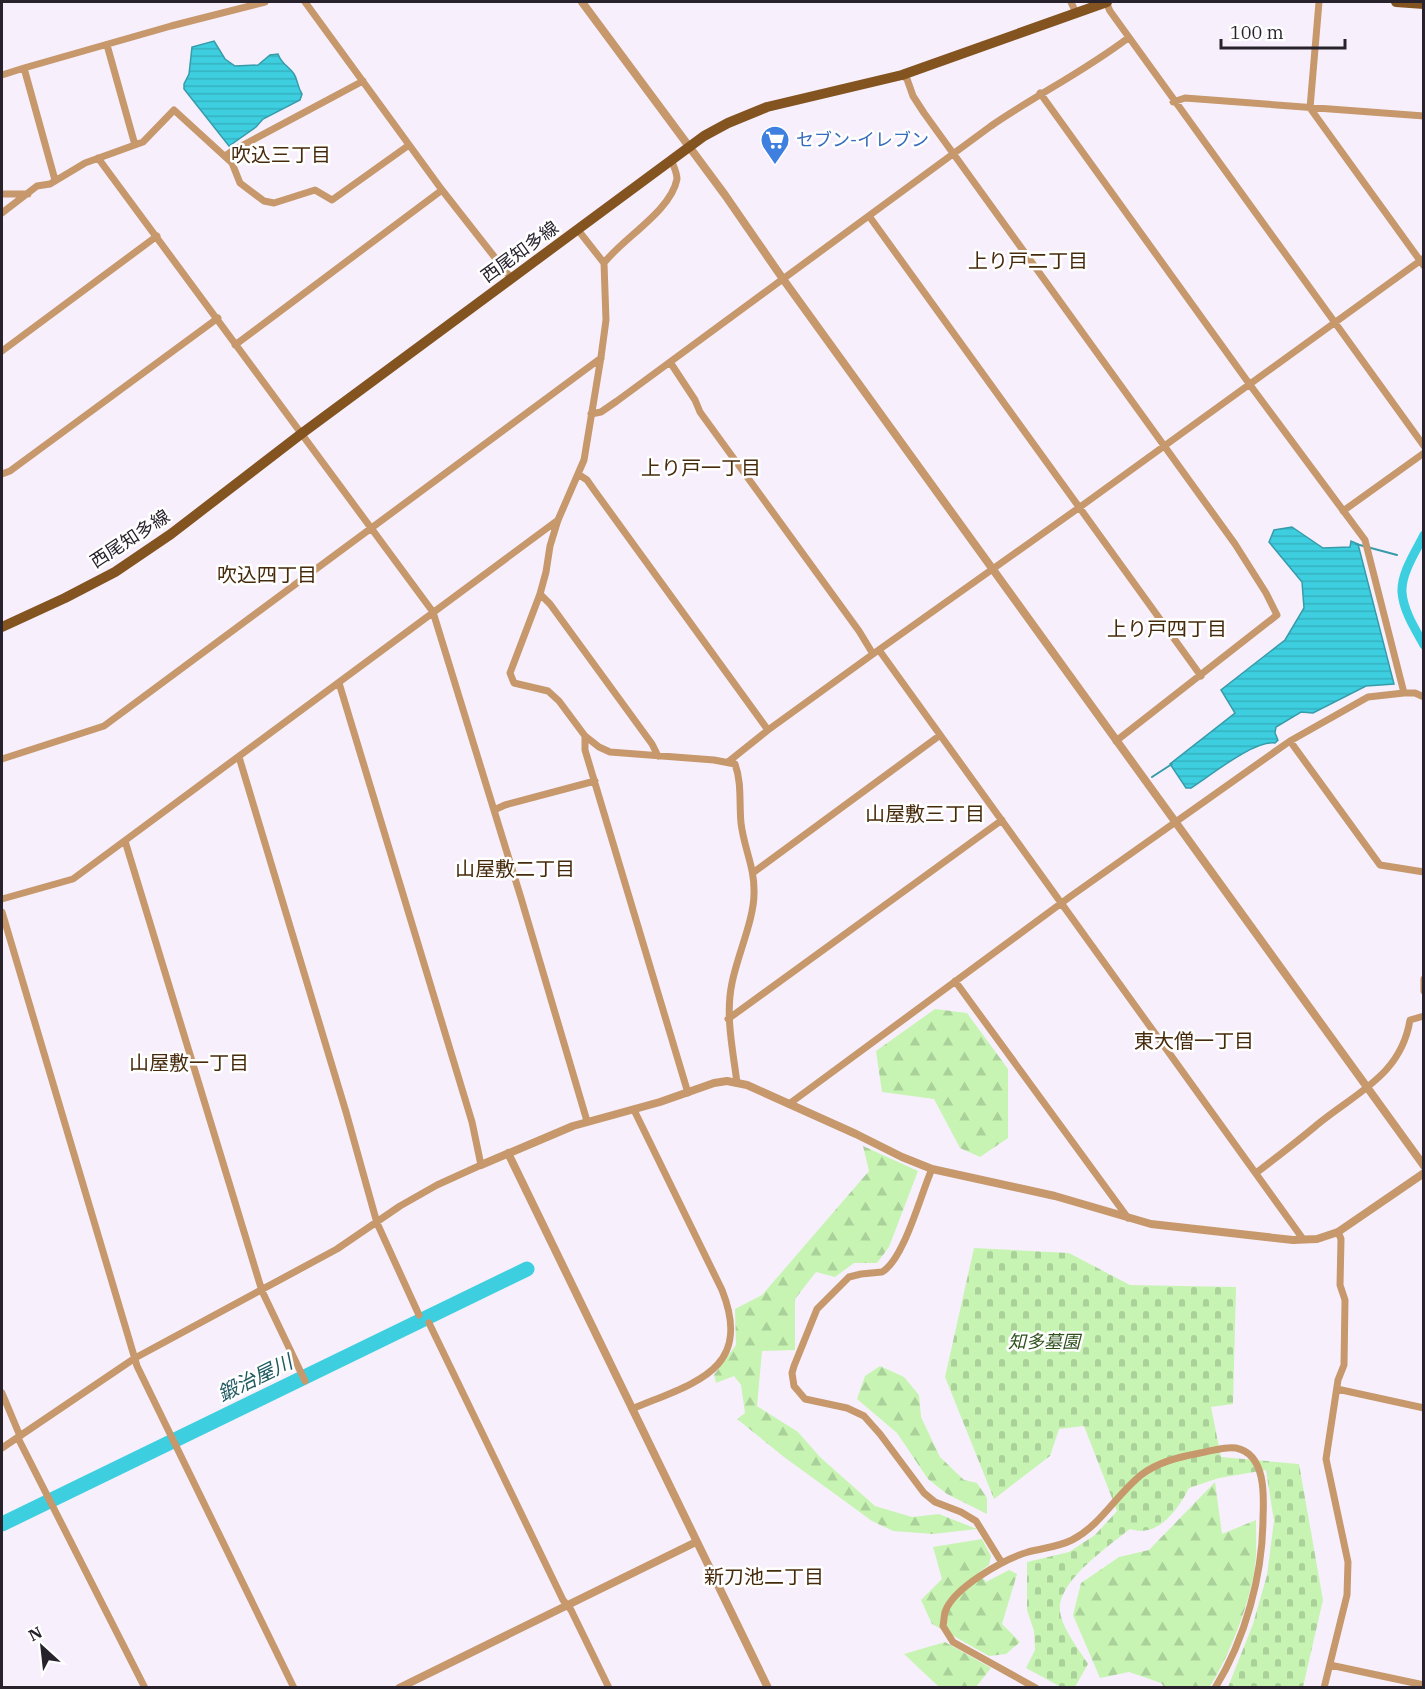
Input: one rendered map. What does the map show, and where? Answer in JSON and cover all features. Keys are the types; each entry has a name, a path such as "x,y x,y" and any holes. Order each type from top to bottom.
{"main road":[{"name":"西尾知多線","path":"2,627 115,572 171,534 301,434 512,278 689,148 728,123 766,107 902,75 1106,2"},
{"path":"1396,2 1424,4"}],"street":[{"path":"2,75 171,26 265,2"},
{"path":"305,2 442,190 512,278"},
{"path":"582,2 725,195 783,279 1424,1166"},
{"path":"1071,2 1076,13"},
{"path":"1106,2 1173,102 1424,446"},
{"path":"728,762 768,730 876,652 1422,261 1310,108 1319,2"},
{"path":"591,414 601,412 1040,93 1102,58 1128,38"},
{"path":"107,45 135,145"},
{"path":"24,68 56,180"},
{"path":"902,75 907,79 913,96 954,154 1235,544 1277,615 1116,741"},
{"path":"225,156 363,81"},
{"path":"1040,93 1365,540 1404,693"},
{"path":"1173,102 1185,98 1424,116"},
{"path":"2,213 38,186 56,180 85,163 143,142 174,110 225,156 232,164 240,183 264,201 274,203 315,190 332,200 409,145"},
{"path":"98,158 433,612 586,1122"},
{"path":"604,263 665,203 674,189 677,176 672,162"},
{"path":"235,345 442,190"},
{"path":"2,194 28,194"},
{"path":"869,216 1201,676"},
{"path":"578,230 604,263 606,320 601,357 584,459 558,520 540,594 510,674 514,683 548,691 559,701 585,735 599,747 610,752 735,764 739,775 742,829 754,872 754,898 731,985 728,1019 737,1083"},
{"path":"2,351 157,236"},
{"path":"2,474 10,471 218,318"},
{"path":"2,759 104,726 601,357"},
{"path":"670,362 696,400 700,412 859,631 1002,820 1303,1239"},
{"path":"1343,511 1424,453"},
{"path":"578,474 587,480 768,730"},
{"path":"2,899 73,879 558,520"},
{"path":"540,594 550,603 652,744 658,756"},
{"path":"339,683 472,1122 481,1165"},
{"path":"789,1104 1175,821 1290,741 1368,697 1415,693 1424,698"},
{"path":"585,735 585,750 688,1093"},
{"path":"754,872 939,736"},
{"path":"1290,741 1380,865 1424,872"},
{"path":"239,757 343,1100 377,1222 419,1315"},
{"path":"494,810 595,781"},
{"path":"728,1019 1002,820"},
{"path":"125,841 262,1291 303,1378"},
{"path":"2,912 137,1366 294,1688"},
{"path":"1424,979 1424,991"},
{"path":"956,981 1128,1218"},
{"path":"1256,1173 1368,1087 1389,1067 1402,1050 1410,1020 1424,1016"},
{"path":"2,1449 135,1358 337,1249 400,1206 437,1185 508,1153 586,1122 634,1110 714,1083 737,1083 932,1169 1055,1196 1150,1224 1293,1240 1317,1239 1338,1232 1424,1173"},
{"path":"632,1409 698,1381 718,1365 725,1356 731,1338 731,1320 722,1290 634,1110"},
{"path":"508,1153 768,1688"},
{"path":"932,1169 895,1260 882,1272 849,1277 817,1309 794,1366 792,1380 805,1399 847,1408 864,1416 924,1493 935,1502 961,1512 976,1521 1002,1563"},
{"path":"1324,1688 1349,1580 1348,1562 1326,1459 1338,1380 1344,1365 1345,1300 1340,1285 1341,1239 1338,1232"},
{"path":"429,1323 558,1589 609,1688"},
{"path":"1337,1389 1424,1408"},
{"path":"2,1393 19,1437 49,1501 145,1688"},
{"path":"1036,1688 953,1642 943,1626 945,1611 952,1600 964,1588 1002,1563 1078,1537 1092,1527 1132,1483 1161,1463 1224,1448 1235,1448 1243,1450 1255,1461 1259,1470 1263,1533 1257,1574 1245,1624 1231,1660 1215,1688"},
{"path":"399,1688 696,1542"},
{"path":"1330,1665 1424,1685"}],"green space":[{"path":"935,1009 967,1013 1008,1069 1008,1138 980,1157 960,1148 934,1099 882,1092 876,1051"},
{"path":"863,1146 918,1171 889,1247 877,1263 854,1263 835,1277 816,1272 795,1299 795,1350 762,1351 757,1406 798,1432 820,1457 875,1506 912,1517 939,1514 977,1529 933,1534 893,1531 872,1521 784,1457 737,1419 745,1413 741,1385 734,1376 716,1383 714,1375 736,1345 735,1309 762,1295 869,1171"},
{"name":"知多墓園","path":"974,1248 1069,1253 1130,1285 1236,1287 1233,1404 1211,1407 1221,1457 1299,1464 1323,1600 1303,1687 1228,1687 1253,1624 1267,1575 1274,1521 1266,1470 1219,1478 1189,1488 1179,1505 1158,1526 1140,1531 1130,1529 1075,1576 1061,1600 1060,1611 1067,1632 1088,1664 1075,1687 1061,1687 1026,1668 1035,1650 1034,1631 1027,1610 1027,1562 1069,1552 1095,1535 1117,1511 1084,1426 1059,1429 1050,1456 994,1499 945,1377"},
{"path":"880,1366 904,1377 919,1395 921,1417 940,1457 964,1480 977,1483 987,1498 987,1514 947,1494 928,1479 897,1433 857,1399 865,1376"},
{"path":"1215,1482 1222,1534 1256,1520 1255,1566 1249,1596 1238,1629 1217,1675 1209,1688 1164,1687 1161,1683 1129,1672 1100,1678 1073,1615 1081,1583 1119,1557 1149,1550"},
{"path":"982,1539 991,1556 989,1565 979,1572 986,1582 1009,1570 1017,1574 1002,1624 1020,1642 1006,1654 989,1656 932,1624 921,1600 942,1579 933,1547"},
{"path":"945,1642 991,1668 976,1687 939,1687 904,1654"}],"water":[{"path":"214,41 225,59 235,66 258,65 270,55 278,54 294,74 302,94 300,100 263,119 256,127 229,146 184,89 189,74 192,47"},
{"path":"1292,527 1323,548 1350,547 1351,541 1358,544 1394,684 1366,686 1313,713 1301,712 1276,727 1275,733 1278,740 1275,743 1256,747 1244,753 1191,788 1186,788 1170,764 1235,713 1221,690 1285,640 1304,608 1302,582 1269,542 1274,530"}],"waterway":[{"path":"1424,535 1406,570 1402,585 1407,612 1424,645"},
{"path":"1356,544 1397,555"},
{"path":"1152,777 1172,764"},
{"name":"鍛治屋川","path":"2,1524 527,1269"}],"place":[{"name":"セブン-イレブン","path":"775,166"}],"district":[{"name":"吹込三丁目","path":"281,155"},
{"name":"上り戸二丁目","path":"1028,261"},
{"name":"上り戸一丁目","path":"701,468"},
{"name":"吹込四丁目","path":"267,575"},
{"name":"上り戸四丁目","path":"1167,629"},
{"name":"山屋敷三丁目","path":"925,814"},
{"name":"山屋敷二丁目","path":"515,869"},
{"name":"東大僧一丁目","path":"1194,1041"},
{"name":"山屋敷一丁目","path":"189,1063"},
{"name":"新刀池二丁目","path":"764,1577"}]}
